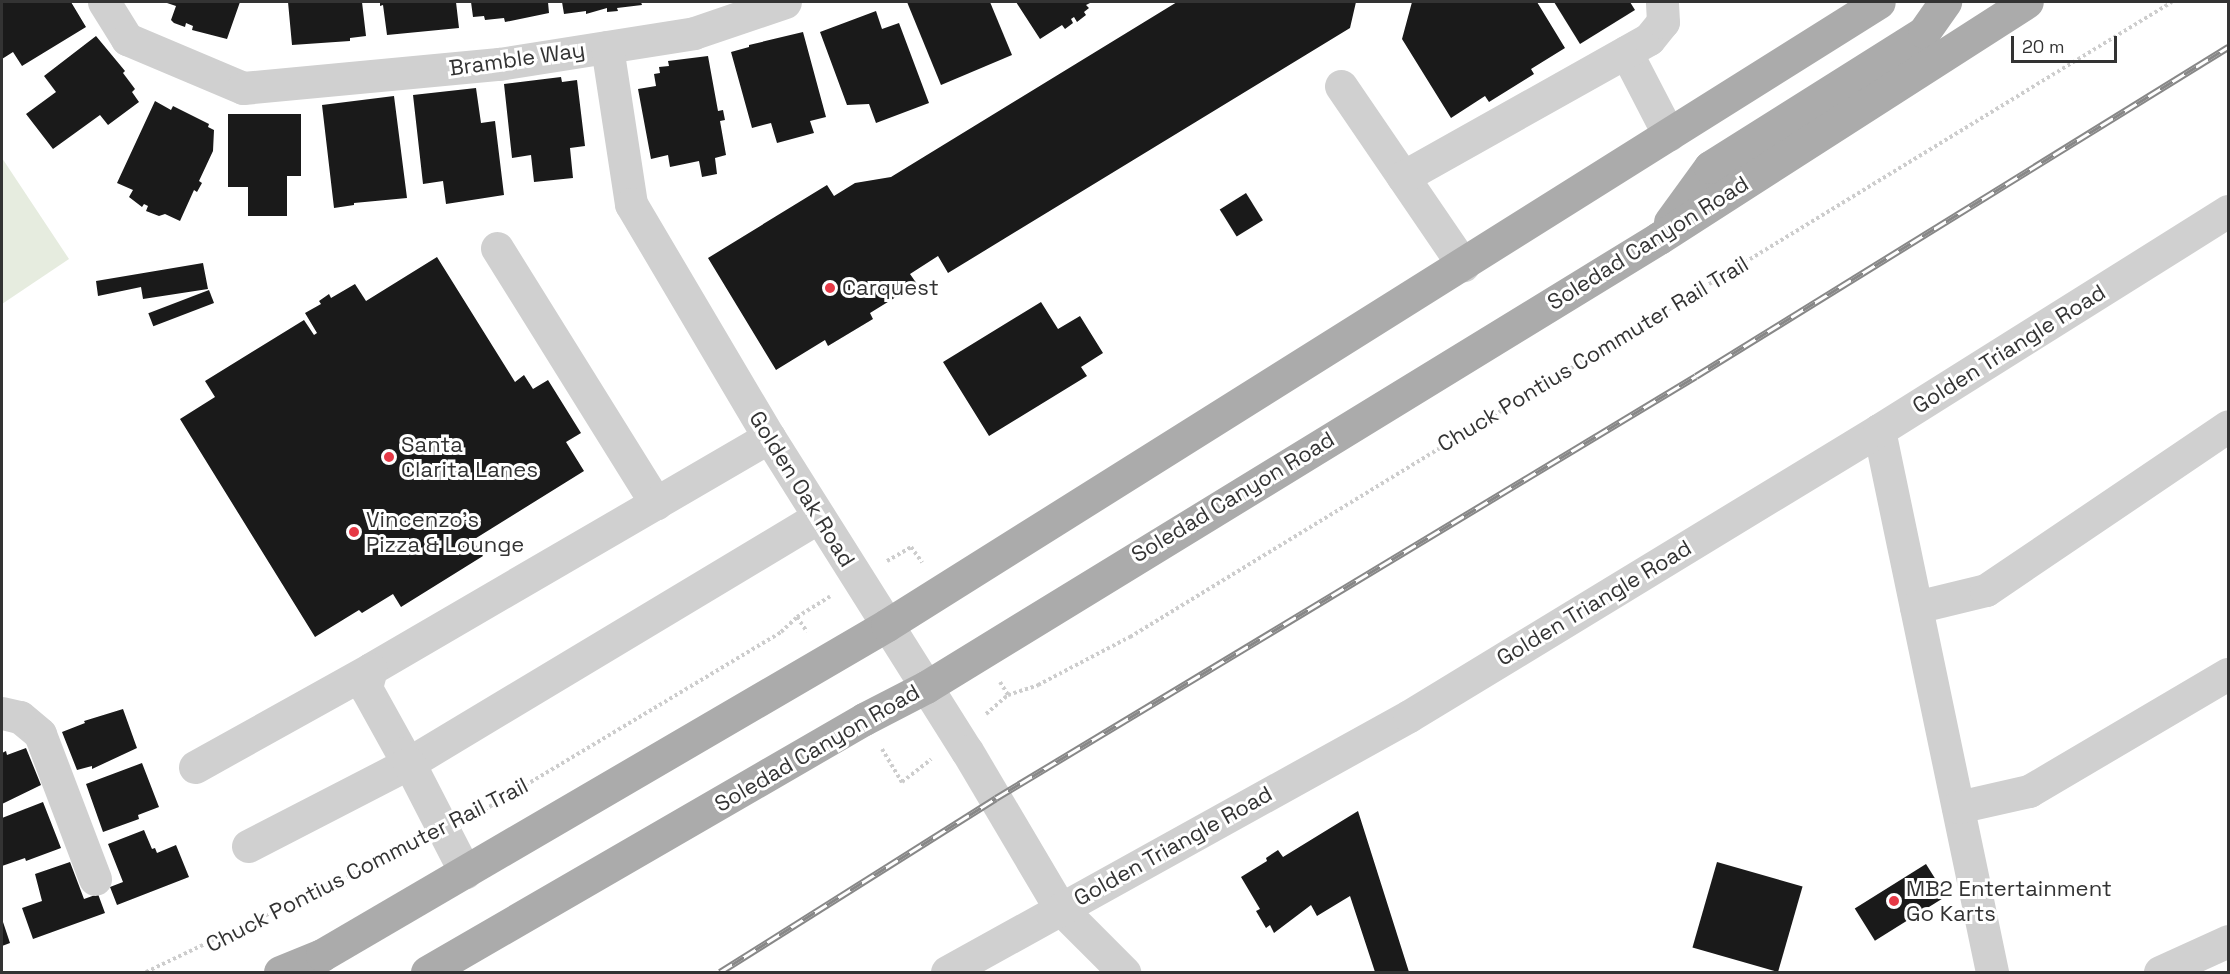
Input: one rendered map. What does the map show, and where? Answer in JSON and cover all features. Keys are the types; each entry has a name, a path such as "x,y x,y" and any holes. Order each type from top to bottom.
{"main road":[{"path":"280,972 321,955 887,625 1879,2"},
{"path":"1659,238 1710,167 1924,32 1945,2"},
{"name":"Soledad Canyon Road","path":"427,972 864,719 926,687 1659,238 2027,2"}],"street":[{"name":"Bramble Way","path":"104,2 128,39 243,88 499,64 694,33 785,2"},
{"path":"1402,177 1649,39 1663,22 1662,2"},
{"name":"Golden Oak Road","path":"607,46 631,204 769,437 926,687 1060,908 1124,972"},
{"path":"1626,52 1669,135"},
{"path":"1341,86 1463,265"},
{"name":"Golden Triangle Road","path":"947,972 1409,716 1879,430 2229,211"},
{"path":"497,248 656,503"},
{"path":"1916,607 1986,590 2229,426"},
{"path":"1879,430 1992,972"},
{"path":"195,767 371,669 769,437"},
{"path":"248,846 409,763 819,517"},
{"path":"371,669 366,688 409,763 465,872"},
{"path":"1958,807 2029,791 2229,674"},
{"path":"2,713 20,717 40,734 95,879"},
{"path":"2160,972 2229,941"}],"path":[{"name":"Chuck Pontius Commuter Rail Trail","path":"1008,695 1038,685 1130,637 2172,2"},
{"name":"Chuck Pontius Commuter Rail Trail","path":"146,972 483,811 781,632 797,617"}],"shaded area":[{"path":"2,158 69,259 2,304"}],"building":[{"path":"2,2 71,2 86,27 22,66 13,52 2,59"},
{"path":"164,2 240,2 227,39 192,30 193,26 186,23 185,27 174,23 171,20 176,6"},
{"path":"288,2 362,2 366,36 350,38 350,41 292,45"},
{"path":"380,2 456,2 459,28 387,35 383,5 380,6"},
{"path":"471,2 548,2 549,13 505,22 504,18 485,20 484,16 473,17"},
{"path":"562,2 641,2 642,5 617,8 618,11 607,12 607,8 586,14 586,11 564,14"},
{"path":"907,2 990,2 1012,55 941,85"},
{"path":"1016,2 1092,2 1086,5 1089,8 1084,12 1086,15 1077,22 1074,17 1071,19 1073,23 1065,29 1062,25 1040,39"},
{"path":"1177,2 1356,2 1350,28 948,273 938,256 910,274 917,284 870,313 873,319 828,346 825,340 776,370 708,258 827,185 834,196 855,183 891,177"},
{"path":"1412,2 1537,2 1565,48 1531,69 1534,74 1489,102 1485,96 1451,118 1402,39"},
{"path":"1554,2 1630,2 1635,10 1580,44"},
{"path":"876,11 882,29 899,23 929,103 876,123 869,104 847,105 820,32"},
{"path":"803,32 826,117 810,121 814,133 777,143 771,123 752,128 731,52 749,47 749,45"},
{"path":"96,36 125,71 123,73 135,89 132,92 139,102 108,125 100,115 53,149 26,114 56,92 44,76"},
{"path":"708,56 718,111 723,110 725,120 720,121 726,155 715,158 717,174 702,177 699,161 670,167 668,155 651,159 638,89 656,86 654,74 660,73 659,67 669,66 668,61"},
{"path":"561,77 562,82 577,80 585,146 570,148 573,178 534,182 531,155 512,158 504,84"},
{"path":"476,88 481,123 495,121 504,195 446,204 443,181 423,184 413,95"},
{"path":"394,96 407,198 354,203 354,205 334,208 322,105"},
{"path":"155,101 171,110 173,106 209,124 208,127 214,130 213,151 199,181 202,183 197,192 194,190 180,221 165,214 159,216 146,211 148,206 144,204 142,207 129,197 133,190 117,183"},
{"path":"228,114 301,114 301,176 287,176 287,216 248,216 248,187 228,187"},
{"path":"1246,193 1263,220 1237,237 1220,209"},
{"name":"Santa Clarita Lanes","path":"437,257 515,382 524,375 533,389 548,380 581,433 566,442 584,471 473,540 483,556 401,607 393,594 362,613 359,610 315,637 180,419 215,397 205,381 304,320 314,335 317,333 305,313 321,304 319,301 329,294 331,298 355,284 366,301"},
{"path":"203,263 208,289 143,299 141,287 98,296 96,281"},
{"path":"209,290 214,303 153,326 148,313"},
{"path":"1041,302 1058,329 1080,316 1103,353 1081,367 1087,376 989,436 943,362"},
{"path":"123,709 137,748 92,769 92,766 77,770 62,732 85,723 84,721"},
{"path":"26,748 41,785 2,804 2,753 6,751 7,755"},
{"path":"142,763 159,807 138,815 139,819 103,832 86,784"},
{"path":"43,802 61,848 26,861 25,858 2,866 2,818"},
{"path":"1358,811 1409,972 1375,972 1350,896 1317,916 1311,905 1274,933 1270,925 1266,928 1256,911 1260,909 1241,877 1267,861 1266,858 1278,850 1283,857"},
{"path":"144,830 152,849 155,848 157,853 176,845 189,877 117,905 110,887 123,882 108,844"},
{"path":"70,862 84,899 98,894 105,913 33,939 22,908 42,901 35,874"},
{"path":"1717,862 1803,887 1778,972 1692,948"},
{"path":"1926,864 1946,896 1875,941 1855,909"},
{"path":"2,919 10,943 2,946"}],"railway":[{"path":"720,972 996,798 1696,376 2228,47"}],"place":[{"name":"Carquest","path":"830,288"},
{"name":"Santa Clarita Lanes","path":"389,457"},
{"name":"Vincenzo's Pizza & Lounge","path":"354,532"},
{"name":"MB2 Entertainment Go Karts","path":"1894,901"}]}
